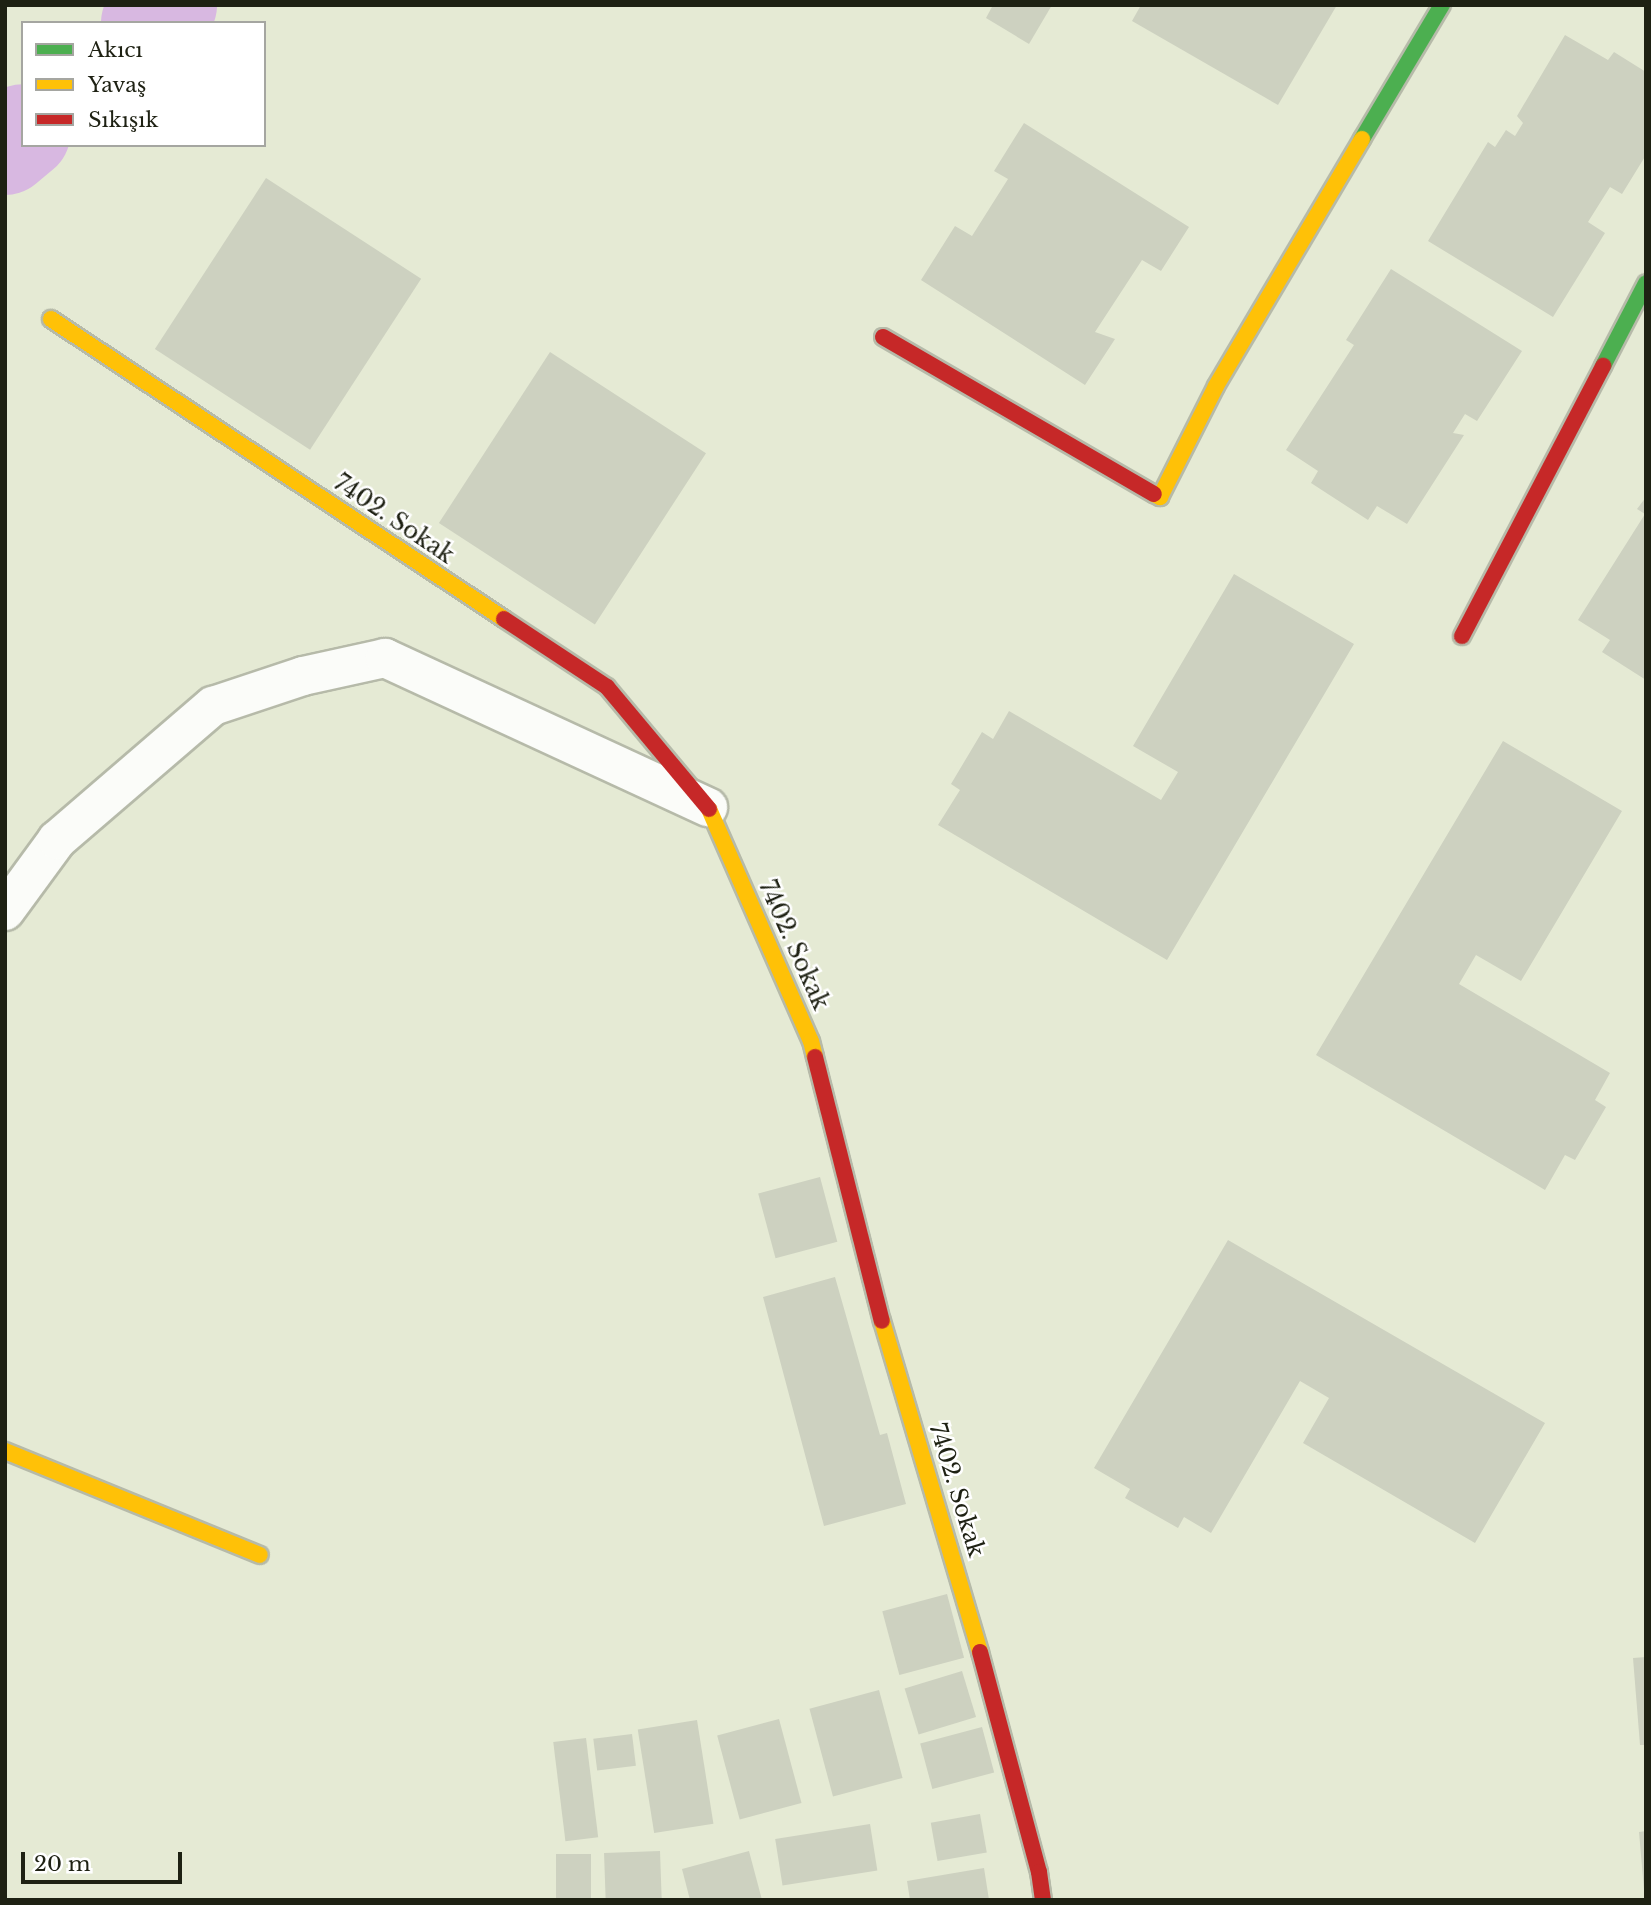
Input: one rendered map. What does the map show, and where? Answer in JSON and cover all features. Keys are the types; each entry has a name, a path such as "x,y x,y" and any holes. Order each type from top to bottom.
{"street":[{"path":"883,337 1160,497 1216,386 1442,5"},
{"path":"1462,636 1646,283"},
{"name":"7402. Sokak","path":"51,319 607,687 708,807 811,1041 881,1319 961,1582 1039,1872 1043,1900"},
{"path":"5,911 57,841 214,706 303,676 385,658 708,807"},
{"path":"5,1451 260,1555"}],"building":[{"path":"993,5 1052,5 1029,44 986,18"},
{"path":"1141,5 1337,5 1278,105 1132,21"},
{"path":"1565,35 1608,60 1614,52 1646,72 1646,155 1622,194 1610,187 1588,222 1605,233 1553,317 1428,241 1488,142 1495,147 1506,130 1515,136 1523,123 1517,116"},
{"path":"1024,123 1189,227 1161,271 1142,260 1095,332 1115,339 1085,385 921,280 955,226 972,236 1008,179 994,171"},
{"path":"266,178 421,279 310,450 155,349"},
{"path":"1391,269 1522,351 1477,421 1465,414 1453,433 1464,435 1407,524 1377,506 1368,520 1311,483 1318,471 1286,450 1354,345 1346,340"},
{"path":"550,352 706,453 595,624 439,523"},
{"path":"1646,497 1646,680 1602,652 1610,640 1578,620 1645,514 1637,509"},
{"path":"1234,574 1354,644 1167,960 938,825 960,790 951,784 982,732 993,739 1009,711 1161,800 1178,772 1133,746"},
{"path":"1503,741 1622,811 1521,981 1476,955 1459,984 1610,1073 1595,1100 1606,1107 1575,1160 1565,1155 1545,1190 1316,1055"},
{"path":"820,1177 837,1242 776,1258 758,1194"},
{"path":"1228,1240 1545,1423 1475,1543 1303,1443 1329,1398 1300,1381 1211,1533 1184,1517 1178,1528 1125,1498 1130,1489 1094,1468"},
{"path":"835,1277 880,1435 887,1433 906,1504 824,1526 763,1297"},
{"path":"947,1594 964,1658 899,1675 882,1611"},
{"path":"1646,1657 1646,1745 1640,1745 1633,1658"},
{"path":"962,1671 976,1717 919,1734 905,1689"},
{"path":"879,1690 903,1778 833,1797 809,1709"},
{"path":"779,1719 802,1803 740,1820 717,1736"},
{"path":"697,1720 713,1824 654,1833 638,1729"},
{"path":"982,1727 994,1772 932,1789 920,1744"},
{"path":"632,1734 636,1766 597,1771 593,1739"},
{"path":"586,1738 598,1837 565,1841 553,1742"},
{"path":"980,1814 987,1852 938,1861 931,1823"},
{"path":"870,1824 877,1870 783,1885 775,1839"},
{"path":"1646,1831 1646,1890 1644,1890 1639,1832"},
{"path":"660,1851 662,1900 606,1900 604,1853"},
{"path":"749,1851 762,1900 690,1900 682,1869"},
{"path":"556,1854 591,1854 591,1899 556,1899"},
{"path":"984,1868 989,1900 910,1900 907,1881"}],"waterway":[{"path":"151,21 169,5"},
{"path":"5,147 21,134"}],"traffic: fast":[{"path":"1362,139 1442,5"},
{"path":"1603,366 1646,283"}],"traffic: slow":[{"path":"1154,494 1160,497 1216,386 1362,139"},
{"path":"51,319 504,619"},
{"path":"709,809 811,1041 815,1057"},
{"path":"882,1321 980,1652"},
{"path":"5,1451 260,1555"}],"traffic: jam":[{"path":"883,337 1154,494"},
{"path":"1462,636 1603,366"},
{"path":"504,619 607,687 709,809"},
{"path":"815,1057 882,1321"},
{"path":"980,1652 1039,1872 1043,1900"}]}
